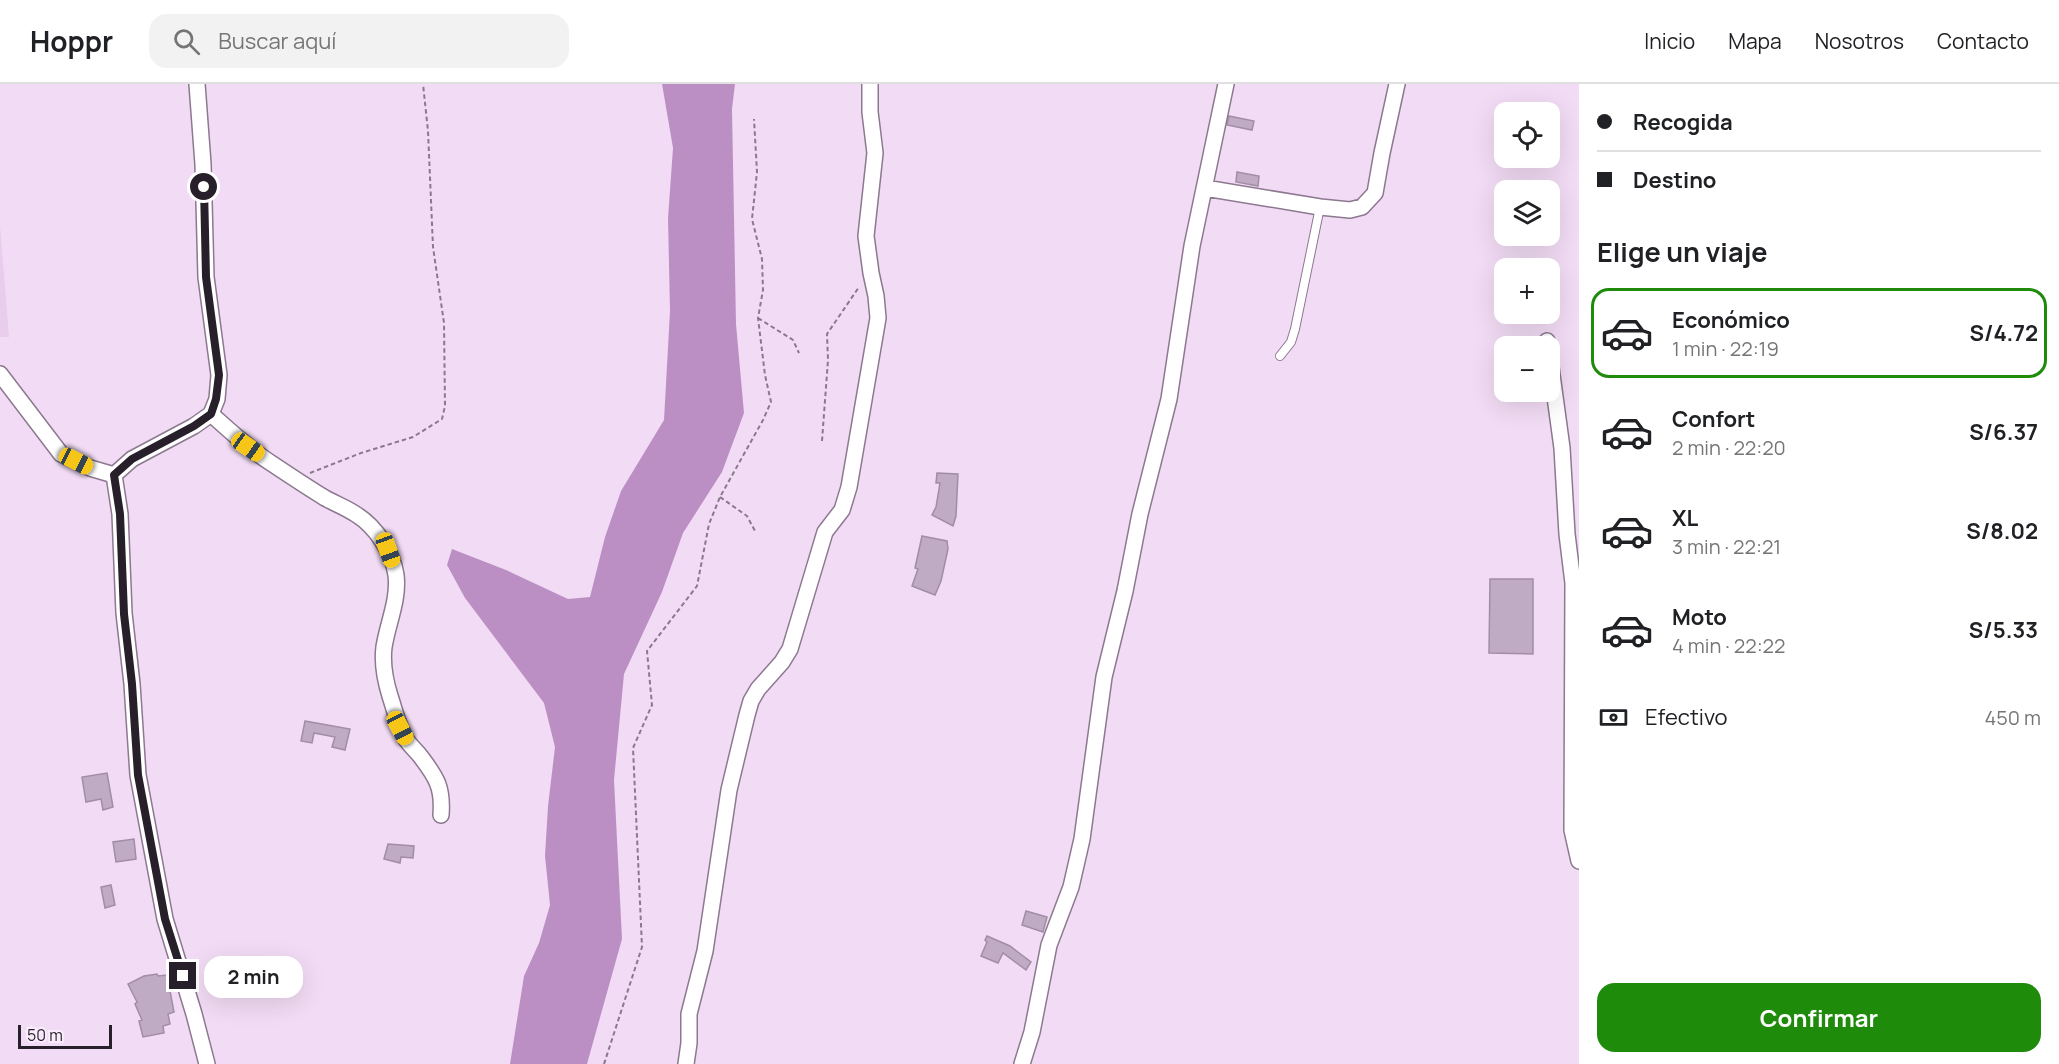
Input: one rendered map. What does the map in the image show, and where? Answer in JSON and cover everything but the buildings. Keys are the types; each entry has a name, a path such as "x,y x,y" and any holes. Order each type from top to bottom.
{"street":[{"path":"114,475 132,459 194,426 211,414 216,399 219,375 206,277 203,164 197,84"},
{"path":"686,1064 689,1014 705,951 728,800 747,715 758,689 782,662 790,649 825,532 842,510 849,487 878,318 866,236 875,153 870,112 870,84"},
{"path":"1022,1064 1032,1032 1049,945 1071,887 1082,839 1104,677 1168,399 1192,246 1226,84"},
{"path":"1205,188 1320,207 1350,210 1362,207 1376,193 1397,84"},
{"path":"0,374 61,454 90,468 114,475"},
{"path":"1556,402 1562,448 1567,534 1573,583 1572,830 1579,861"},
{"path":"211,414 248,447 293,478 359,516 375,531 388,550 396,572 397,587 394,612 384,648 383,664 388,690 404,735 438,783 442,800 441,815"},
{"path":"114,475 120,514 124,614 132,684 138,775 165,919 207,1064"}],"lane":[{"path":"1280,356 1291,342 1295,329 1320,207"}],"path":[{"path":"293,478 413,436 442,420 445,406 444,323 433,247 428,131 423,84"},
{"path":"604,1064 642,947 633,748 652,705 647,651 697,586 709,524 720,497 771,402 758,318 763,290 762,259 752,219 757,172 754,119"},
{"path":"822,441 827,397 827,334 849,300 871,273"},
{"path":"758,318 793,340 799,353"},
{"path":"720,497 747,516 755,531"}],"shaded area":[{"path":"662,84 735,84 732,109 736,324 744,413 722,472 683,533 662,592 624,674 614,780 622,939 587,1064 510,1064 524,976 539,943 550,905 545,856 555,747 544,703 465,598 447,565 452,549 506,570 568,599 590,597 605,537 621,491 664,420 670,311 668,218 673,148"},
{"path":"0,225 9,337 0,337"}],"route":[{"path":"183,976 165,919 138,775 132,684 124,614 120,514 114,475 132,459 194,426 211,414 216,399 219,375 206,277 204,187"}]}
